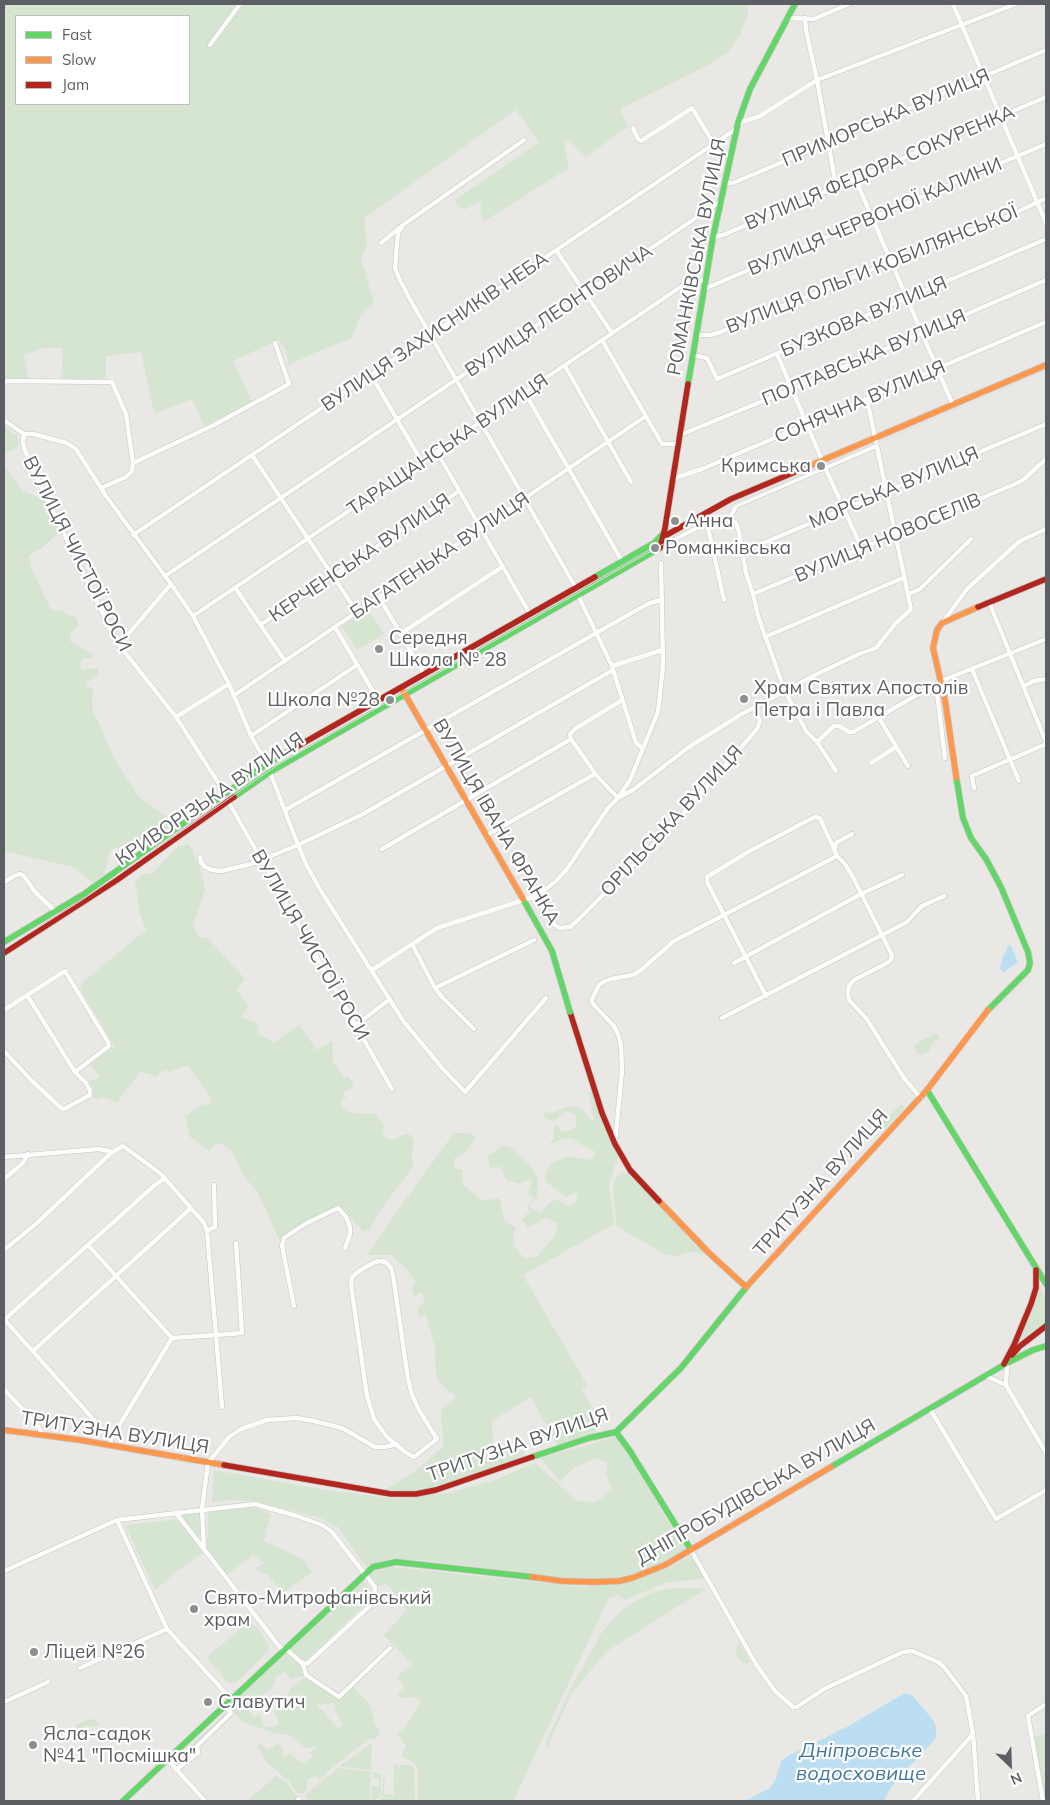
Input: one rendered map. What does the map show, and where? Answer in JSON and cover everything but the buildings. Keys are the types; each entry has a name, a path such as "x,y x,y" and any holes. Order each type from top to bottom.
{"main road":[{"name":"РОМАНКІВСЬКА ВУЛИЦЯ","path":"665,528 713,237 737,126 750,89 795,4"},
{"name":"КРИВОРІЗЬКА ВУЛИЦЯ","path":"4,942 84,894 267,764 622,561 661,541 731,499 1046,365"},
{"name":"КРИВОРІЗЬКА ВУЛИЦЯ","path":"4,952 75,908 270,772 657,550 665,528"},
{"path":"938,683 933,648 937,630 942,623 952,617 1046,579"},
{"name":"ТРИТУЗНА ВУЛИЦЯ","path":"4,1430 110,1442 208,1463 391,1494 416,1494 436,1490 589,1438 616,1432 681,1368 746,1287 927,1090 993,1003 1028,970 1030,957 1001,888 986,859 972,838 963,818 958,782 938,683"},
{"name":"ВУЛИЦЯ ІВАНА ФРАНКА","path":"401,687 552,951 590,1078 615,1144 630,1170 709,1253 746,1287"},
{"path":"927,1090 1046,1284"},
{"path":"1007,1362 1036,1288 1038,1279 1036,1267"},
{"path":"1007,1362 1020,1346 1046,1326"},
{"path":"1018,1335 1020,1346 1033,1350"},
{"path":"1007,1362 1046,1346"},
{"name":"ДНІПРОБУДІВСЬКА ВУЛИЦЯ","path":"123,1801 373,1567 396,1562 562,1581 620,1581 648,1572 691,1550 1007,1362"},
{"path":"616,1432 630,1451 691,1550"}],"street":[{"path":"210,45 240,4"},
{"path":"789,18 814,18 849,4"},
{"path":"953,4 1046,223"},
{"name":"ВУЛИЦЯ ЗАХИСНИКІВ НЕБА","path":"133,535 714,144 737,126 760,116 817,80 1016,4"},
{"path":"805,18 836,186"},
{"name":"ПРИМОРСЬКА ВУЛИЦЯ","path":"724,183 733,183 1046,50"},
{"name":"ВУЛИЦЯ ФЕДОРА СОКУРЕНКА","path":"713,237 723,235 1046,96"},
{"path":"633,128 638,139 642,141 692,108 714,144"},
{"path":"381,243 403,225 524,140"},
{"name":"ВУЛИЦЯ ЧЕРВОНОЇ КАЛИНИ","path":"704,289 1046,144"},
{"path":"855,178 953,405"},
{"name":"ВУЛИЦЯ ОЛЬГИ КОБИЛЯНСЬКОЇ","path":"696,335 710,335 722,332 747,319 838,285 855,276 1011,215 1046,198"},
{"name":"ВУЛИЦЯ ЛЕОНТОВИЧА","path":"165,576 721,201"},
{"path":"403,225 398,233 395,268 430,335 576,588"},
{"name":"БУЗКОВА ВУЛИЦЯ","path":"693,355 707,358 717,379 1046,239"},
{"path":"556,250 612,333"},
{"name":"ПОЛТАВСЬКА ВУЛИЦЯ","path":"680,435 1046,280"},
{"name":"ТАРАЩАНСЬКА ВУЛИЦЯ","path":"193,616 688,282 706,281"},
{"name":"СОНЯЧНА ВУЛИЦЯ","path":"672,479 702,469 1046,322"},
{"path":"602,340 662,444 678,444"},
{"path":"133,463 214,425 289,384 275,343"},
{"path":"777,354 822,460"},
{"path":"564,366 631,482"},
{"path":"371,375 422,462"},
{"path":"4,383 5,381 112,382 126,414 133,463 132,471 126,477 101,488"},
{"path":"524,393 622,561"},
{"path":"618,798 632,790 689,747 754,708 812,676 876,648 895,624 911,609 867,399"},
{"name":"БАГАТЕНЬКА ВУЛИЦЯ","path":"233,696 646,416"},
{"path":"4,420 24,434 33,434 67,443 76,449 133,535 193,616 229,684 233,696 267,764"},
{"name":"МОРСЬКА ВУЛИЦЯ","path":"742,552 1046,424"},
{"name":"ВУЛИЦЯ ЧИСТОЇ РОСИ","path":"24,434 22,441 36,476 119,645 176,717 225,793"},
{"path":"730,518 736,506 740,504 876,446"},
{"path":"437,452 530,614"},
{"path":"252,455 357,612"},
{"name":"ВУЛИЦЯ НОВОСЕЛІВ","path":"753,594 896,536 1023,480 1046,459"},
{"path":"825,467 862,550"},
{"name":"КЕРЧЕНСЬКА ВУЛИЦЯ","path":"260,625 459,491"},
{"path":"661,541 707,522 730,518 736,523 746,573 758,616 785,691 806,731 817,742 836,771"},
{"path":"707,522 724,600"},
{"path":"942,623 967,589 1001,558 1020,541 1046,529"},
{"path":"909,594 920,589 971,539"},
{"path":"372,970 437,928 533,897 556,881 567,869 608,808 618,798 630,780 658,712 661,692 662,563"},
{"path":"400,634 502,567"},
{"path":"765,637 905,577"},
{"path":"119,645 171,584"},
{"path":"236,588 284,661"},
{"path":"578,595 613,668 636,743 642,748"},
{"path":"379,597 424,674"},
{"path":"284,810 650,603 661,600"},
{"path":"974,788 972,776 1046,743 1044,729 989,602"},
{"path":"335,627 378,700"},
{"path":"817,742 834,726 842,727 851,733 938,683 1046,639"},
{"path":"200,857 205,867 212,870 221,870 262,861 298,845 362,814 613,668 662,650"},
{"path":"252,736 357,665"},
{"path":"972,669 1019,781"},
{"path":"1024,686 1046,679"},
{"path":"938,683 945,758"},
{"path":"176,717 229,684"},
{"path":"618,798 595,774 571,739 570,734 622,700"},
{"name":"ОРІЛЬСЬКА ВУЛИЦЯ","path":"533,897 544,909 554,926 559,928 570,927 677,821 757,729 760,721 754,708"},
{"path":"879,718 908,766"},
{"path":"382,849 571,739"},
{"path":"871,763 896,747"},
{"path":"270,772 298,845 321,891 404,1022 465,1092 546,998"},
{"path":"487,835 595,774"},
{"name":"ВУЛИЦЯ ЧИСТОЇ РОСИ","path":"228,801 392,1089"},
{"path":"766,996 707,882 707,877 740,856 811,819 820,818 837,856 845,864 891,951 891,960 854,980 849,986 849,1000 866,1018 904,1078 920,1097"},
{"path":"835,848 836,843 852,834"},
{"path":"615,1144 622,1071 620,1045 614,1026 593,1005 592,999 599,985 603,982 633,975 674,941 837,856"},
{"path":"4,882 16,875 24,876 35,892 55,911"},
{"path":"734,963 861,894 902,875"},
{"path":"722,1018 907,922 922,906 944,896"},
{"path":"435,988 534,940"},
{"path":"412,944 435,988 474,1029"},
{"path":"4,1010 65,971 109,1046 75,1072"},
{"path":"4,1051 32,1081 64,1109 90,1095 86,1083 75,1072 27,996"},
{"path":"356,1026 390,999"},
{"path":"4,1250 37,1222 104,1159 123,1146 150,1165 204,1223 207,1231 222,1407"},
{"path":"4,1157 94,1149 113,1152"},
{"path":"102,1150 104,1159"},
{"path":"4,1179 23,1163 28,1154"},
{"path":"164,1179 156,1184 4,1320 33,1351 110,1442 172,1338"},
{"path":"207,1231 215,1227 214,1185"},
{"path":"294,1306 282,1246 284,1238 305,1224 338,1208 346,1217 350,1227 350,1234 345,1248"},
{"path":"33,1351 190,1209"},
{"path":"172,1338 242,1333 236,1243"},
{"path":"88,1245 172,1338"},
{"path":"380,1261 387,1263 391,1268 412,1395 436,1439 414,1457 387,1437 374,1419 368,1396 351,1285 352,1277 358,1271 380,1261"},
{"path":"1007,1362 1006,1384 1046,1453"},
{"path":"986,1376 1006,1384"},
{"path":"4,1389 38,1426 43,1435"},
{"path":"930,1409 996,1519 1046,1490"},
{"path":"204,1550 202,1509 208,1463 229,1437 241,1429 267,1420 296,1418 342,1428 375,1447 385,1448 397,1444"},
{"path":"375,1447 384,1444 387,1437"},
{"path":"4,1571 117,1520 255,1504 322,1525 332,1532 375,1588 374,1602 308,1662 303,1664"},
{"path":"176,1514 284,1649 303,1664 306,1675 339,1697 390,1648"},
{"path":"117,1520 167,1628 231,1699"},
{"path":"691,1550 756,1664 775,1691 790,1706 797,1707 824,1689 893,1655 903,1652 912,1651 941,1664 966,1696 973,1734 978,1801"},
{"path":"80,1668 167,1628"},
{"path":"4,1702 48,1682"},
{"path":"1043,1801 1028,1716 1046,1704"},
{"path":"176,1770 198,1753 197,1746 231,1713 225,1705"},
{"path":"913,1801 973,1734"},
{"path":"167,1759 205,1801"}],"green space":[{"path":"4,4 747,4 748,13 740,35 727,53 706,66 620,109 628,126 586,157 569,140 564,145 569,168 483,222 480,211 481,201 464,210 454,201 539,142 516,110 364,218 367,245 361,258 374,304 360,316 352,338 289,365 286,350 278,340 233,361 253,403 204,426 192,399 154,414 141,352 106,356 106,378 61,383 63,348 45,348 24,355 29,380 4,383"},
{"path":"4,425 13,434 17,434 19,446 4,454"},
{"path":"4,465 23,491 45,500 60,531 41,549 29,555 31,567 51,610 63,611 70,616 75,616 79,626 71,632 70,641 94,655 91,658 83,658 80,666 82,670 97,668 99,673 87,683 86,687 93,688 92,708 115,760 139,797 165,816 168,829 137,849 115,848 110,851 104,875 93,883 73,867 8,852 4,855"},
{"path":"368,609 384,634 357,650 342,626"},
{"path":"189,844 200,868 205,890 193,926 199,937 208,938 245,979 236,990 249,1005 241,1017 259,1024 257,1033 274,1043 299,1025 317,1050 332,1041 333,1061 344,1078 348,1076 354,1086 343,1093 346,1098 340,1101 344,1109 350,1113 375,1114 384,1124 383,1134 386,1138 392,1140 405,1134 411,1135 414,1142 411,1160 414,1165 377,1215 370,1230 363,1231 339,1206 301,1225 281,1243 257,1192 243,1175 233,1152 222,1144 215,1144 210,1151 190,1137 185,1117 201,1105 211,1102 211,1098 188,1065 170,1072 165,1070 155,1077 140,1072 117,1102 103,1097 97,1099 93,1097 94,1090 88,1081 100,1078 91,1064 115,1046 81,990 81,986 84,981 146,930 140,915 135,881 145,873 152,874 177,847"},
{"path":"937,1034 939,1037 928,1052 921,1055 917,1054 914,1045"},
{"path":"592,1089 618,1156 609,1185 614,1224 523,1275 587,1385 582,1390 602,1424 593,1434 558,1447 531,1397 492,1421 493,1446 503,1447 509,1455 525,1450 521,1460 435,1488 414,1492 386,1489 413,1473 444,1446 442,1409 456,1397 439,1382 436,1376 435,1348 426,1315 419,1317 417,1309 425,1301 421,1292 414,1296 411,1287 416,1282 406,1268 391,1255 367,1255 454,1133 467,1133 477,1136 466,1152 454,1159 454,1169 462,1169 462,1184 483,1201 499,1198 505,1222 516,1227 513,1237 515,1247 524,1258 538,1256 556,1234 557,1224 546,1217 536,1224 527,1227 522,1219 530,1211 527,1207 535,1197 528,1194 532,1180 528,1179 520,1184 506,1180 501,1167 490,1168 488,1156 503,1145 514,1149 531,1166 538,1180 537,1197 529,1207 540,1213 554,1199 570,1206 577,1201 576,1192 566,1197 545,1181 546,1171 553,1163 568,1156 591,1160 596,1152 573,1138 564,1138 549,1145 554,1138 553,1131 556,1124 562,1132 571,1130 577,1125 575,1115 566,1111 554,1121 544,1118 545,1112 552,1113 570,1106 581,1108 591,1120 595,1121 589,1093"},
{"path":"901,1104 904,1106 904,1109 884,1130 880,1131 879,1126"},
{"path":"621,1172 630,1174 708,1255 691,1252 676,1256 663,1254 617,1226 613,1190 615,1179"},
{"path":"1038,1289 1041,1289 1046,1297 1046,1322 1021,1340 1019,1339"},
{"path":"618,1436 685,1549 656,1566 632,1574 597,1581 558,1578 431,1561 390,1558 367,1568 338,1527 320,1518 254,1501 228,1500 212,1503 214,1470 325,1490 397,1499 448,1493 495,1480 535,1463 576,1500 594,1503 612,1490 606,1473 608,1463 596,1458 575,1467 560,1481 541,1458"},
{"path":"254,1507 271,1514 264,1541 303,1559 312,1572 282,1594 269,1576 255,1569 265,1563 253,1555 227,1576 207,1549 208,1511"},
{"path":"197,1512 200,1516 200,1534 198,1538 182,1518 183,1514"},
{"path":"178,1519 203,1553 177,1571 155,1590 125,1525"},
{"path":"693,1555 706,1578 664,1583 626,1600 618,1595 609,1598 513,1801 418,1801 418,1769 414,1763 402,1756 406,1745 397,1734 405,1727 421,1702 414,1697 403,1698 397,1695 405,1688 397,1677 411,1664 384,1635 407,1610 387,1584 378,1586 368,1575 375,1571 393,1567 584,1587 633,1580 666,1569"},
{"path":"362,1580 370,1588 371,1599 303,1664 306,1675 291,1679 285,1672 276,1677 272,1688 254,1701 252,1710 246,1706 254,1717 259,1714 264,1726 269,1728 279,1723 274,1710 291,1704 295,1700 287,1695 292,1686 308,1676 336,1696 352,1686 369,1703 375,1723 381,1734 373,1740 369,1739 324,1776 319,1779 315,1776 307,1780 307,1790 302,1794 296,1792 289,1781 267,1763 258,1746 259,1743 269,1750 278,1743 283,1749 283,1757 290,1754 303,1763 313,1757 311,1752 316,1747 305,1748 290,1735 274,1733 243,1722 234,1713 231,1705","holes":["333,1703 336,1706 334,1710 340,1716 339,1719 343,1724 339,1729 317,1705"]},
{"path":"672,1588 707,1588 607,1651 571,1694 547,1749 546,1742 571,1688 602,1632 630,1604 650,1593"},
{"path":"245,1625 256,1626 269,1645 268,1651 238,1681 232,1684 226,1681 208,1659 209,1655"},
{"path":"738,1642 744,1650 749,1663 744,1663 737,1658"},
{"path":"228,1711 228,1715 185,1755 187,1758 179,1765 172,1763"},
{"path":"89,1719 96,1720 99,1725 95,1727 86,1725 81,1732 75,1731 76,1725"},
{"path":"1046,1734 1046,1801 1044,1801 1033,1737"},
{"path":"372,1743 371,1770 340,1766"},
{"path":"394,1764 398,1765 396,1791 399,1765 410,1765 414,1768 415,1801 377,1801 382,1798 396,1798 382,1797 383,1777 385,1777 384,1794 394,1795"},
{"path":"338,1768 371,1772 369,1801 310,1801 305,1795"},
{"path":"373,1772 381,1774 381,1796 371,1801 372,1786 379,1786 379,1779 373,1778"},
{"path":"276,1776 287,1783 298,1798 295,1801 247,1801"}],"water":[{"path":"1009,945 1018,962 1003,973 1000,969 1002,959"},
{"name":"Дніпровське водосховище","path":"905,1693 913,1696 933,1720 936,1727 936,1737 889,1790 884,1801 745,1801 770,1788 775,1781 781,1762 786,1757 845,1728"}],"tram line":[{"path":"4,949 82,900 279,764 721,511 1046,370"}],"railway":[{"path":"4,1476 99,1474 147,1470 162,1466 191,1453 228,1426 248,1404 458,1114 533,1020 1046,493"},
{"path":"503,1068 575,990 667,899 712,857 757,827 793,810 842,794 884,787 929,785 1015,798 1046,810"},
{"path":"4,1522 93,1490 115,1486 207,1485 249,1487 450,1542 478,1545 506,1545 562,1535 583,1528 618,1509 677,1467 848,1365 877,1344 954,1298 969,1286 982,1267 986,1251 988,1224 986,1212 909,1076 864,1005"},
{"path":"4,1130 81,1121 118,1121 145,1124 169,1131 191,1141 234,1174 271,1226 281,1263 281,1309 278,1328 272,1349 257,1381"},
{"path":"967,1291 1046,1254"},
{"path":"951,1333 987,1284"},
{"path":"658,1510 672,1499 840,1398"},
{"path":"513,1801 592,1633 615,1592 639,1536 674,1478 684,1469"},
{"path":"135,1476 187,1479"},
{"path":"265,1485 333,1497"},
{"path":"537,1762 547,1749 561,1737 693,1660"},
{"path":"544,1801 617,1758 663,1740 686,1735 761,1728 811,1733 829,1726 897,1688"}],"traffic: fast":[{"path":"688,384 713,237 738,123 750,89 795,4"},
{"path":"595,577 654,543 662,535"},
{"path":"234,797 270,772 658,549"},
{"path":"4,942 84,894 267,764 298,746"},
{"path":"957,782 960,800"},
{"path":"960,800 963,818 971,838 986,859 1001,887 1028,952 1030,963 1028,970 988,1010"},
{"path":"523,899 552,951 559,975"},
{"path":"559,975 570,1012"},
{"path":"927,1090 1046,1284"},
{"path":"532,1457 589,1438 616,1432 681,1368 748,1285"},
{"path":"831,1467 1007,1363 1033,1350 1046,1346"},
{"path":"616,1432 630,1451 691,1550"},
{"path":"123,1801 373,1567 396,1562 532,1577"}],"traffic: slow":[{"path":"802,469 1046,365"},
{"path":"957,782 945,700 933,648 937,630 942,623 978,607"},
{"path":"403,691 523,899"},
{"path":"748,1285 927,1090 988,1010"},
{"path":"659,1201 709,1253 746,1287"},
{"path":"4,1430 80,1440 224,1465"},
{"path":"532,1577 562,1581 593,1582 619,1581 632,1578 665,1565 831,1467"}],"traffic: jam":[{"path":"658,549 660,548 665,528 688,384"},
{"path":"663,537 731,499 802,469"},
{"path":"298,746 595,577"},
{"path":"978,607 1046,579"},
{"path":"4,953 117,880 234,797"},
{"path":"570,1012 602,1113 615,1144 630,1170 659,1201"},
{"path":"1004,1364 1031,1304 1036,1288 1036,1270"},
{"path":"1012,1355 1020,1346 1046,1326"},
{"path":"224,1465 391,1494 416,1494 436,1490 532,1457"}],"place":[{"name":"Кримська","path":"821,466"},
{"name":"Анна","path":"675,521"},
{"name":"Романківська","path":"655,548"},
{"name":"Середня Школа № 28","path":"379,649"},
{"name":"Храм Святих Апостолів Петра і Павла","path":"744,699"},
{"name":"Школа №28","path":"390,700"},
{"name":"Свято-Митрофанівський храм","path":"194,1609"},
{"name":"Ліцей №26","path":"34,1652"},
{"name":"Славутич","path":"208,1702"},
{"name":"Ясла-садок №41 \"Посмішка\"","path":"33,1745"}]}
